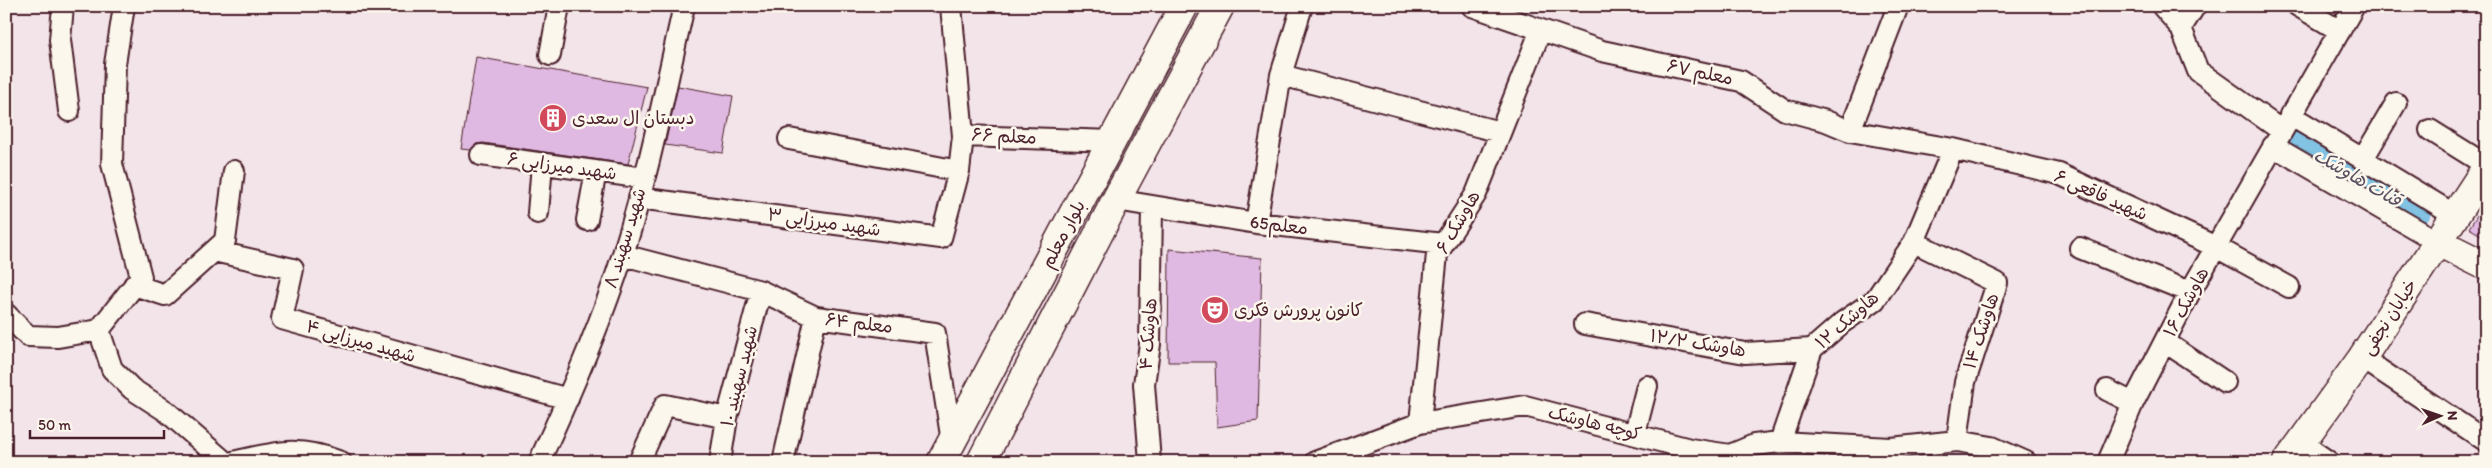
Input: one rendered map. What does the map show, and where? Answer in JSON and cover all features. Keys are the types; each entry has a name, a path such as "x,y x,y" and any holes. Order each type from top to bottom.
{"main road":[{"name":"بلوار معلم","path":"947,452 1184,6"},
{"name":"بلوار معلم","path":"981,462 1116,200 1220,6"},
{"name":"خیابان نجفی","path":"2294,452 2362,358 2486,166"},
{"path":"2438,242 2486,266"}],"street":[{"path":"63,6 60,40 69,111"},
{"path":"6,314 28,336 58,337 99,330 141,278 112,164 116,64 124,6"},
{"path":"550,55 560,6"},
{"name":"شهید سهبند ۸","path":"539,462 568,399 623,255 644,178 684,6"},
{"name":"معلم ۶۶","path":"951,6 963,136 1113,141"},
{"path":"1256,222 1281,75 1302,6"},
{"name":"معلم ۶۷","path":"1472,6 1540,32 1602,51 1741,81 1785,110 1826,121 1850,130 1953,149"},
{"path":"1850,130 1898,6"},
{"path":"2162,6 2181,28 2198,71 2438,242"},
{"path":"2181,28 2195,6"},
{"path":"2298,6 2340,31"},
{"name":"هاوشک ۱۶","path":"2108,462 2133,403 2190,292 2354,6"},
{"name":"هاوشک ۶","path":"1420,422 1437,254 1476,194 1540,32"},
{"path":"1281,75 1500,132"},
{"path":"2363,159 2396,104"},
{"path":"2430,130 2486,166"},
{"path":"2282,131 2363,159 2455,215"},
{"path":"789,139 959,171 963,136"},
{"name":"هاوشک ۱۲","path":"1780,442 1812,349 1844,322 1875,300 1914,242 1953,149"},
{"name":"شهید فاقعی ۶","path":"1953,149 2059,174 2216,247 2289,287"},
{"name":"شهید میرزایی ۶","path":"481,155 644,178"},
{"path":"538,213 542,164"},
{"path":"587,220 596,171"},
{"name":"شهید میرزایی ۳","path":"639,198 941,238 959,171"},
{"path":"134,285 165,295 225,241 234,172"},
{"name":"معلم65","path":"1116,200 1256,222 1443,244"},
{"name":"هاوشک ۴","path":"1150,462 1144,384 1150,344 1152,207"},
{"name":"هاوشک ۱۴","path":"1914,242 1996,283 1965,382 1957,441"},
{"path":"2080,248 2190,292"},
{"name":"شهید میرزایی ۴","path":"214,251 293,269 282,319 568,399"},
{"name":"معلم ۶۴","path":"623,255 761,291 816,317 935,333 947,452"},
{"name":"شهید سهبند ۱۰","path":"720,462 727,418 761,291"},
{"path":"783,462 816,317"},
{"name":"هاوشک ۱۲/۲","path":"1585,324 1745,353 1812,349"},
{"path":"99,330 112,369 132,389 166,411 226,462"},
{"path":"2165,342 2225,382"},
{"path":"2362,358 2486,441"},
{"path":"1635,433 1647,386"},
{"path":"2107,390 2133,403"},
{"path":"639,462 665,405 727,418"},
{"name":"کوچه هاوشک","path":"1315,462 1420,422 1525,406 1730,459 1754,445 1780,442 1891,448 1957,441 1992,447 2026,462"},
{"path":"233,462 283,451 317,453 341,462"},
{"path":"2294,452 2329,462"}],"building":[{"name":"دبستان ال سعدی","path":"476,57 647,87 628,164 483,143 476,144 471,150 461,149"},
{"path":"678,86 733,96 723,153 665,145"},
{"path":"2486,201 2486,238 2469,228"},
{"name":"کانون پرورش فکری","path":"1169,249 1262,258 1258,421 1217,427 1215,362 1168,362"}],"waterway":[{"name":"قنات هاوشک","path":"2295,140 2421,214"}],"place":[{"name":"دبستان ال سعدی","path":"553,118"},
{"name":"کانون پرورش فکری","path":"1215,310"}]}
